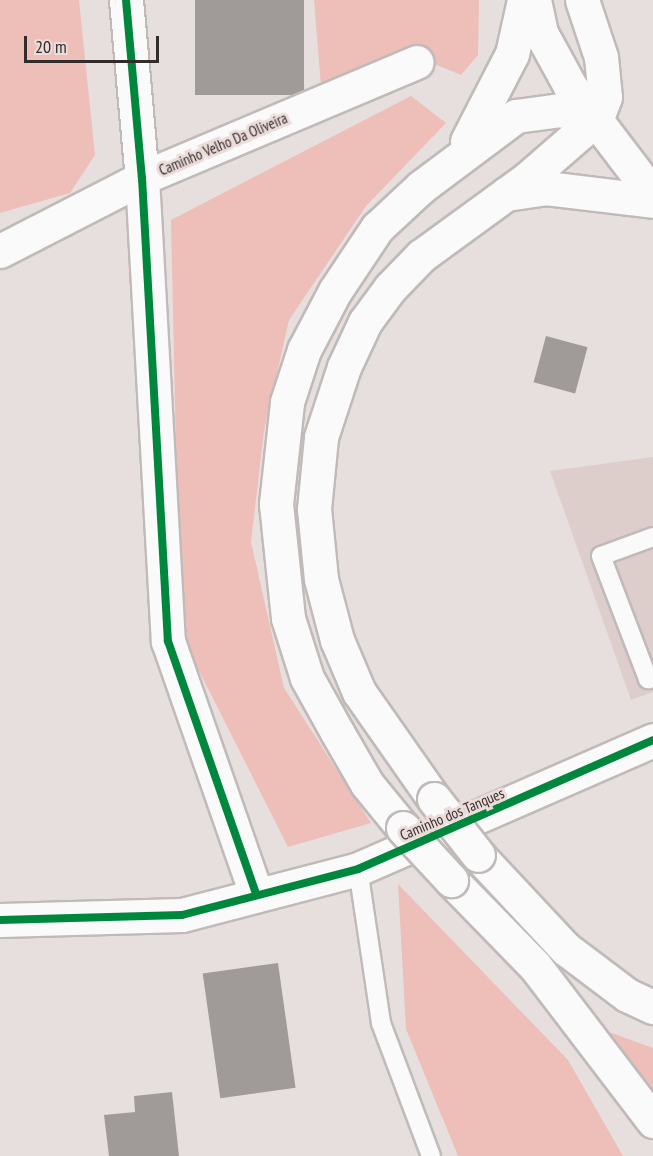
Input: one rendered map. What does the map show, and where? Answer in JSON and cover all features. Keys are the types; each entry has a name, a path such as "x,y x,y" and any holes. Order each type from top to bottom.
{"main road":[{"path":"126,0 142,178 168,641 256,893"},
{"path":"458,156 496,94 523,18 524,0"},
{"path":"534,0 542,33 570,86 597,118 653,195"},
{"path":"582,0 601,57 605,97 597,118 506,194 444,237 390,288 365,322 344,367 321,437 314,509 321,579 337,640 359,692 434,799 478,855 566,950 627,995 653,1007"},
{"name":"Caminho Velho Da Oliveira","path":"0,250 142,178 417,62"},
{"path":"597,118 560,110 516,116 458,156 377,228 335,291 304,350 278,444 280,574 304,668 368,784 451,880 535,966 653,1121"},
{"path":"506,194 546,188 653,201"},
{"name":"Caminho dos Tanques","path":"0,920 182,915 256,893 357,869 653,740"}],"lane":[{"path":"653,537 602,556 648,679 653,678"},
{"path":"357,869 381,1023 431,1156"}],"shaded area":[{"path":"0,0 79,0 95,155 70,193 0,213"},
{"path":"314,0 479,0 478,55 461,75 413,55 321,86"},
{"path":"411,96 446,123 366,206 289,320 264,431 251,542 284,688 371,823 288,847 180,633 171,220"},
{"path":"653,457 653,692 631,700 550,471"},
{"path":"398,884 568,1060 623,1156 458,1156 406,1029"},
{"path":"609,1032 653,1048 653,1095"}],"building":[{"path":"195,0 304,0 304,95 195,95"},
{"path":"546,336 588,347 575,393 534,382"},
{"path":"278,963 296,1088 220,1098 203,974"},
{"path":"172,1092 179,1156 109,1156 104,1115 135,1112 134,1096"}],"cycle path":[{"path":"126,0 142,178 168,641 256,893"},
{"path":"0,920 182,915 358,869 653,740"}]}
